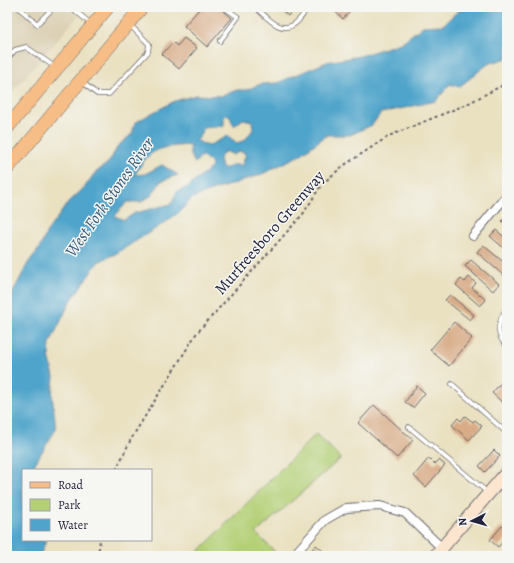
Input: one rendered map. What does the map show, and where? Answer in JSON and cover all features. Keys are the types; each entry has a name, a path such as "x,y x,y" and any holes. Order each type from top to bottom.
{"main road":[{"path":"7,128 108,7"},
{"path":"7,169 142,7"}],"street":[{"path":"473,236 507,194"},
{"path":"293,556 325,520 346,508 380,506 405,513 438,552 507,472"}],"lane":[{"path":"7,24 8,7"},
{"path":"18,7 37,24 54,7"},
{"path":"71,7 92,26"},
{"path":"220,41 238,17 224,7"},
{"path":"255,7 275,25 284,28 293,26 303,16 304,7"},
{"path":"80,81 97,94 109,94 148,52 149,44 128,23"},
{"path":"7,60 15,50 26,47 57,68"},
{"path":"507,308 498,325 498,334 507,346"},
{"path":"452,384 507,433"},
{"path":"409,427 489,493"}],"path":[{"name":"Murfreesboro Greenway","path":"116,469 131,439 196,334 303,214 322,184 343,166 389,136 459,107 507,83"},
{"path":"98,556 100,541"}],"shaded area":[{"path":"7,7 86,7 7,98"}],"green space":[{"path":"316,434 341,458 256,533 277,554 274,556 194,556"}],"water":[{"name":"West Fork Stones River","path":"468,7 507,7 507,58 488,64 459,87 450,84 436,101 381,113 372,125 350,135 327,135 300,155 260,175 193,198 177,214 158,227 117,253 98,262 70,302 50,343 49,356 54,377 52,394 56,429 32,469 22,469 22,541 46,541 40,556 7,556 7,304 28,263 39,249 48,230 68,203 85,187 94,174 109,162 118,146 132,134 135,123 175,101 196,95 221,96 237,90 246,90 261,84 277,83 327,62 360,56 401,43 423,26 443,25 458,11","holes":["229,115 234,126 243,119 252,121 254,128 245,140 237,143 228,136 208,146 197,141 204,128 224,126 224,116","190,145 190,154 195,163 201,156 211,162 212,167 188,187 177,192 171,204 135,213 124,220 115,216 127,202 141,202 152,195 161,181 178,175 162,165 145,174 135,175 140,166 151,154 164,148","225,151 234,155 239,151 246,154 242,165 231,165 228,168 222,168 219,159"]}],"building":[{"path":"201,7 219,7 232,18 207,47 184,26"},
{"path":"278,7 295,7 288,16"},
{"path":"330,7 353,7 343,19"},
{"path":"184,38 197,48 179,69 162,54 173,42 177,46"},
{"path":"507,216 507,226 502,221"},
{"path":"496,230 503,236 505,234 507,235 507,251 490,236"},
{"path":"483,245 507,265 507,273 504,276 477,252"},
{"path":"471,260 499,284 493,291 465,266"},
{"path":"469,277 476,283 472,288 486,300 480,306 456,285 461,279 465,282"},
{"path":"450,295 474,315 470,320 445,300"},
{"path":"454,322 472,338 449,366 430,350"},
{"path":"507,376 507,398 503,403 492,393"},
{"path":"417,386 425,393 413,408 405,402"},
{"path":"374,405 413,440 397,458 358,423"},
{"path":"465,416 473,422 475,420 482,426 469,440 452,425 458,418 461,421"},
{"path":"494,450 500,456 485,472 479,466"},
{"path":"429,458 435,464 439,460 445,465 426,487 414,476"},
{"path":"502,526 507,531 507,537 498,547 490,540"},
{"path":"316,545 323,551 319,556 306,556"}]}
